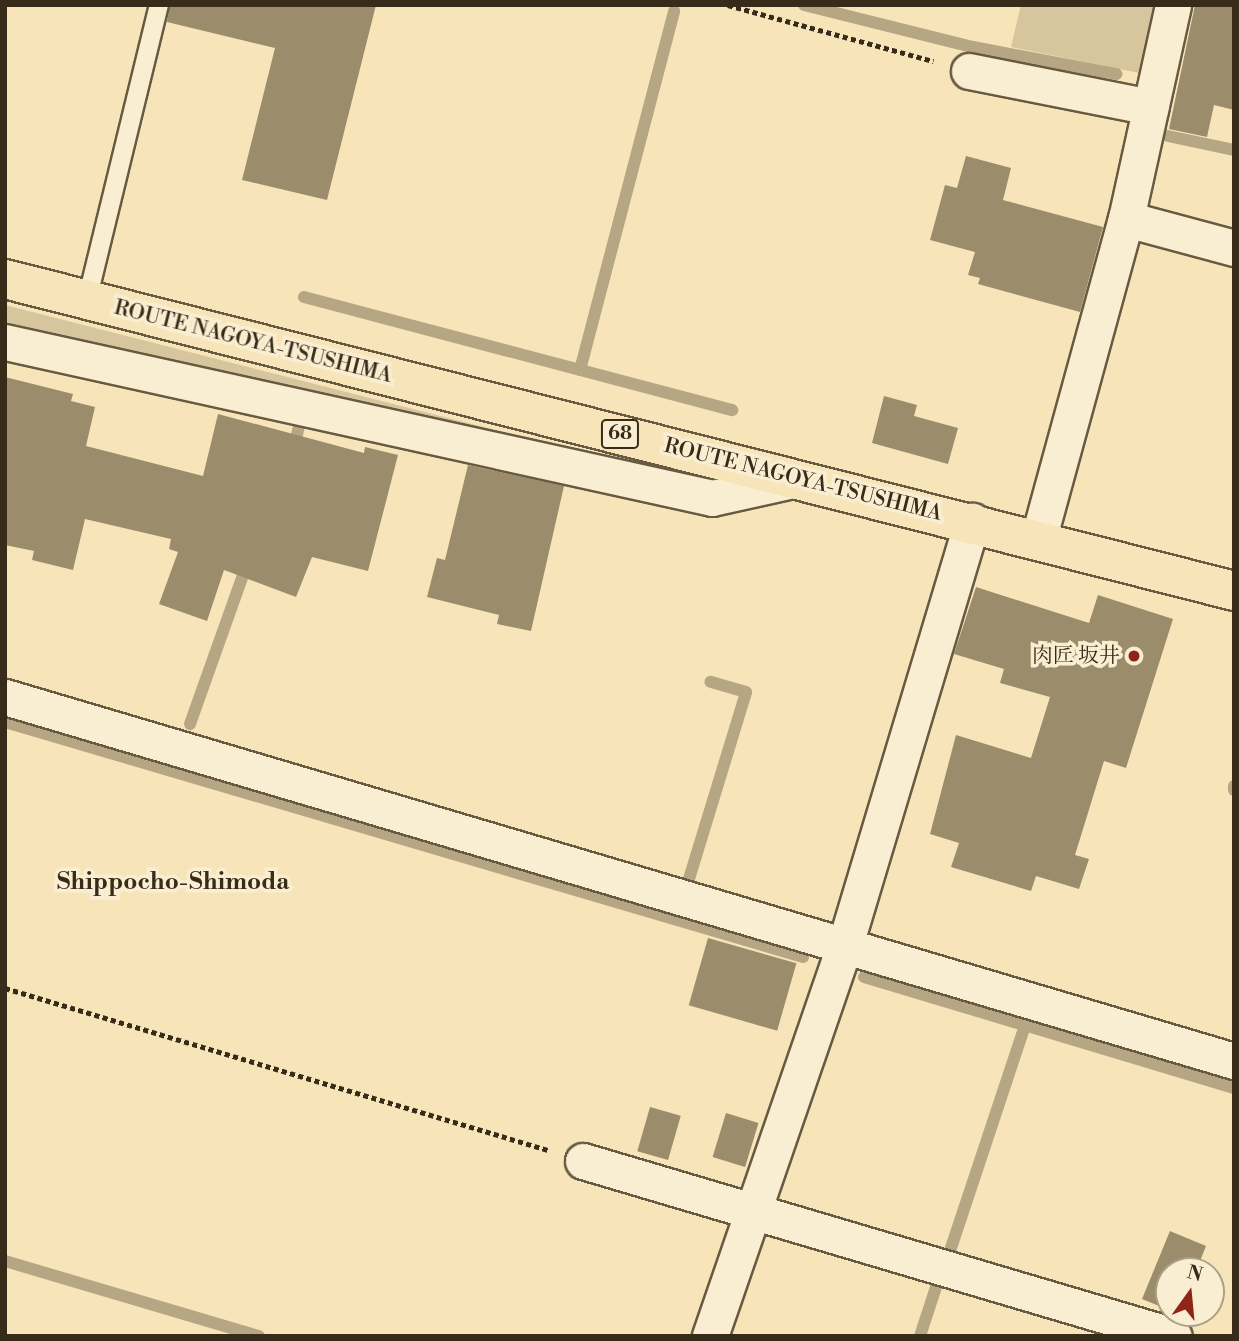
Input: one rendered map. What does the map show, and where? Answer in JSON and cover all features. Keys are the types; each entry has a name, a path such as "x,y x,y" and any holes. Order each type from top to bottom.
{"main road":[{"name":"ROUTE NAGOYA-TSUSHIMA","path":"5,279 972,521 1234,591"}],"street":[{"path":"1038,540 1126,219 1173,5"},
{"path":"969,71 1150,107"},
{"path":"1126,219 1234,248"},
{"path":"5,342 712,498 798,479"},
{"path":"710,1336 845,945 972,521"},
{"path":"5,697 1234,1061"},
{"path":"583,1161 1174,1336"}],"lane":[{"path":"87,300 159,5"}],"path":[{"path":"728,5 969,71"},
{"path":"5,988 583,1161"}],"shaded area":[{"path":"1021,5 1154,5 1139,73 1011,47"},
{"path":"5,305 676,476 5,327"}],"building":[{"path":"170,5 376,5 327,200 242,180 275,48 167,22"},
{"path":"1195,5 1234,5 1234,110 1214,105 1207,137 1169,129"},
{"path":"966,156 1011,168 1003,200 1103,227 1080,312 978,284 980,278 968,275 975,252 930,240 945,185 957,188"},
{"path":"5,377 73,394 71,401 95,407 86,446 203,476 218,414 364,453 365,447 398,455 368,571 312,557 296,597 224,570 207,621 159,604 178,552 169,549 171,539 85,519 73,570 32,560 34,551 5,545"},
{"path":"884,396 917,405 914,416 958,428 948,464 872,443"},
{"path":"468,465 564,486 531,631 497,624 499,615 427,597 437,558 445,560"},
{"path":"976,587 1089,623 1098,595 1173,619 1126,768 1104,761 1075,855 1089,859 1079,889 1036,876 1031,891 951,867 959,843 930,834 956,735 1031,758 1050,697 1000,683 1004,669 954,654"},
{"path":"708,938 796,963 777,1031 689,1005"},
{"path":"650,1107 681,1116 668,1160 637,1151"},
{"path":"726,1113 759,1123 745,1167 713,1157"},
{"path":"1170,1231 1206,1246 1202,1257 1159,1257"},
{"path":"1155,1267 1155,1304 1142,1299"}],"waterway":[{"path":"804,5 973,47 1116,74"},
{"path":"580,370 674,11"},
{"path":"1168,136 1234,150"},
{"path":"304,297 732,410"},
{"path":"293,452 299,425"},
{"path":"190,724 247,564"},
{"path":"689,879 746,692 710,682"},
{"path":"5,722 803,957"},
{"path":"864,977 1234,1088"},
{"path":"950,1251 1025,1025"},
{"path":"5,1261 259,1336"},
{"path":"920,1336 936,1287"}],"place":[{"name":"肉匠 坂井","path":"1134,656"}],"district":[{"name":"Shippocho-Shimoda","path":"173,883"}]}
